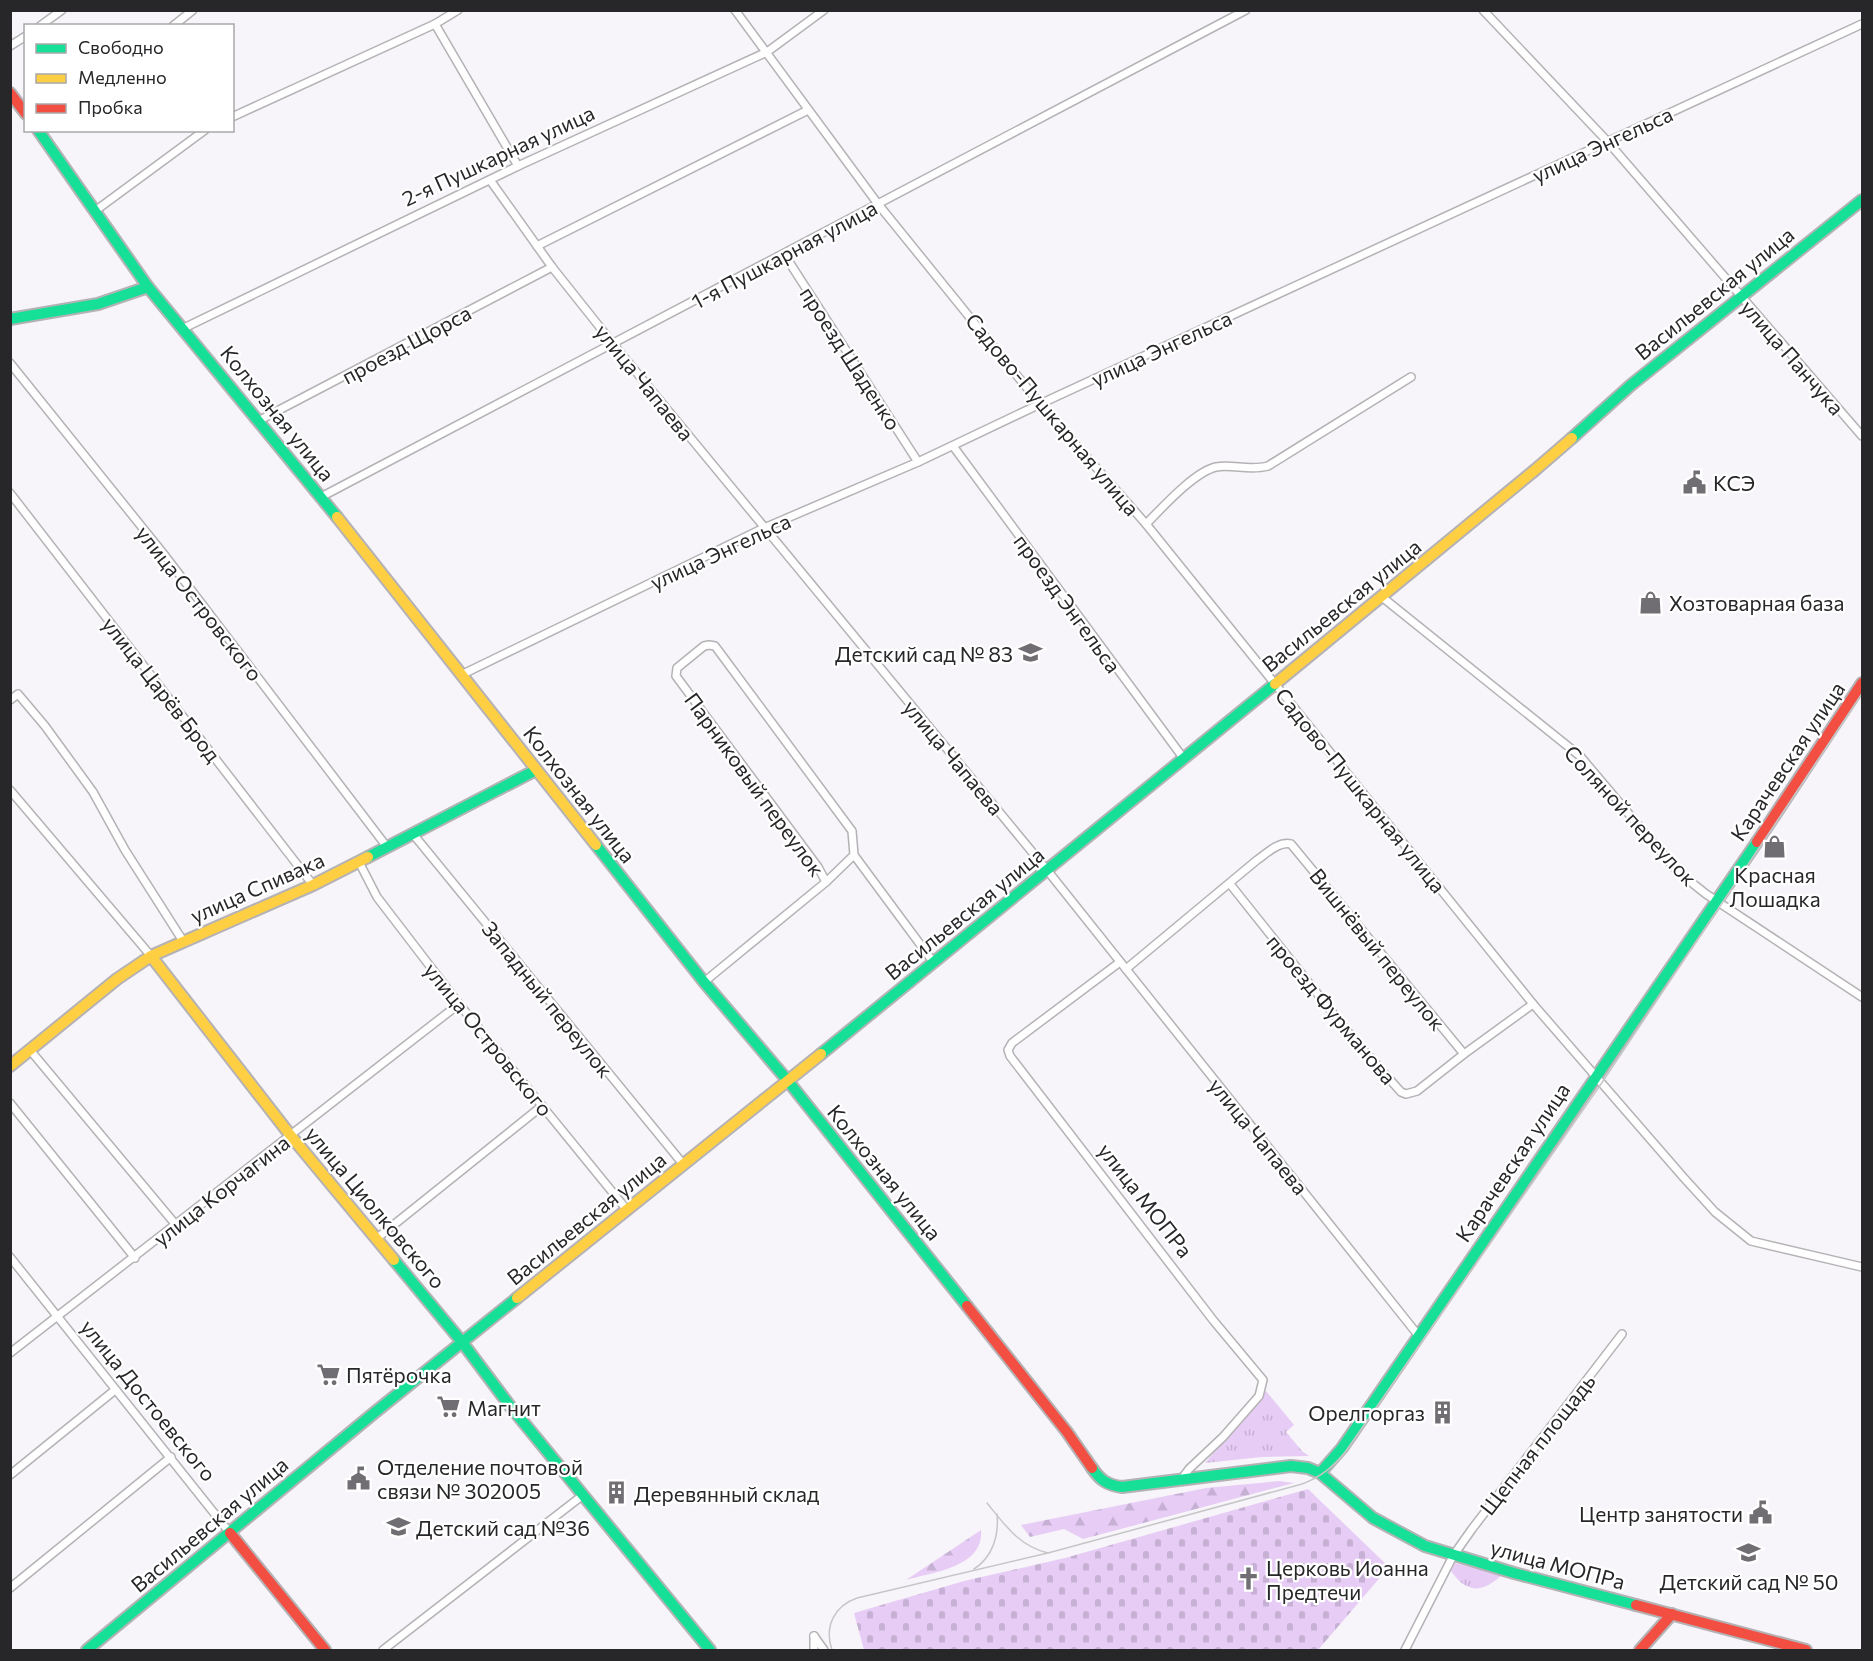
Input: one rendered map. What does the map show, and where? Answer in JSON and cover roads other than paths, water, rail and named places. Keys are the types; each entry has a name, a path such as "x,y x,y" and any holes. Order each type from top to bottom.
{"street":[{"path":"43,24 62,10"},
{"path":"176,24 193,10"},
{"path":"234,116 435,24 458,10"},
{"name":"Садово-Пушкарная улица","path":"735,10 878,204 1040,404 1146,524 1533,1004 1715,1212 1751,1241 1863,1267"},
{"name":"2-я Пушкарная улица","path":"184,328 518,166 767,52 824,10"},
{"name":"1-я Пушкарная улица","path":"321,497 614,345 1246,10"},
{"name":"улица Панчука","path":"1483,10 1608,142 1863,436"},
{"path":"435,24 518,166"},
{"name":"улица Энгельса","path":"461,675 764,528 918,462 1863,24"},
{"path":"10,46 24,37"},
{"path":"10,93 24,111"},
{"path":"537,246 808,110"},
{"name":"Колхозная улица","path":"39,132 148,287 260,420 704,982 788,1081 1067,1432 1098,1477 1108,1485 1122,1487 1180,1481"},
{"path":"95,211 202,132"},
{"name":"улица Чапаева","path":"490,180 552,267 614,345 1047,870 1418,1335"},
{"name":"Васильевская улица","path":"87,1650 462,1342 1184,759 1535,470 1631,385 1863,200"},
{"name":"проезд Шаденко","path":"784,254 918,462"},
{"name":"проезд Щорса","path":"260,420 552,267"},
{"path":"10,319 55,313 128,296 148,287"},
{"name":"улица Островского","path":"10,363 166,557 387,847"},
{"path":"1146,524 1178,491 1208,470 1217,467 1257,469 1268,466 1412,377"},
{"name":"проезд Энгельса","path":"952,446 1184,759"},
{"name":"улица Царёв Брод","path":"10,493 313,885"},
{"name":"Соляной переулок","path":"1382,597 1580,756 1677,872 1863,997"},
{"name":"Парниковый переулок","path":"704,982 826,882 818,867 676,676 677,668 704,646 715,646 852,831 854,855"},
{"name":"Карачевская улица","path":"1320,1473 1342,1448 1717,901 1863,683"},
{"path":"10,700 18,694 45,726 93,792 125,850 183,941"},
{"name":"улица Спивака","path":"10,1066 117,979 151,956 313,885 536,770"},
{"name":"улица Циолковского","path":"10,790 151,956 291,1136 462,1342 504,1399 710,1650"},
{"name":"Западный переулок","path":"413,834 683,1164"},
{"name":"Вишнёвый переулок","path":"1230,884 1257,860 1280,845 1291,844 1464,1054"},
{"path":"826,882 854,855 934,963"},
{"name":"улица Островского","path":"359,862 377,897 459,1004 627,1210"},
{"path":"1126,969 1230,884"},
{"name":"проезд Фурманова","path":"1230,884 1352,1037 1401,1092 1406,1094 1417,1091 1533,1004"},
{"name":"улица МОПРа","path":"1120,962 1012,1044 1008,1050 1010,1056 1213,1320 1263,1380 1259,1396 1180,1481"},
{"name":"улица Корчагина","path":"10,1353 459,1004"},
{"path":"30,1050 176,1225"},
{"path":"10,1103 135,1258"},
{"path":"376,1239 542,1106"},
{"name":"улица Достоевского","path":"10,1257 325,1650"},
{"name":"Щепная площадь","path":"1405,1650 1453,1556 1622,1334"},
{"path":"10,1475 115,1390"},
{"path":"10,1588 171,1457"},
{"path":"1180,1481 1291,1467 1308,1468 1320,1473"},
{"name":"улица МОПРа","path":"1320,1473 1373,1518 1416,1542 1453,1556 1806,1650"},
{"path":"383,1650 583,1495"},
{"path":"1640,1650 1672,1614"},
{"path":"814,1650 814,1636 824,1650"}],"tram line":[{"path":"832,1650 829,1633 833,1618 842,1606 857,1598 1048,1553 1302,1484 1321,1475 1331,1467 1346,1451 1601,1084 1862,694"},
{"path":"987,1503 1021,1540 1048,1553"},
{"path":"974,1569 986,1558 993,1545 997,1530 997,1514"}],"place":[{"name":"КСЭ","path":"1695,482"},
{"name":"Хозтоварная база","path":"1651,602"},
{"name":"Детский сад № 83","path":"1031,653"},
{"name":"Красная Лошадка","path":"1775,846"},
{"name":"Пятёрочка","path":"328,1374"},
{"name":"Магнит","path":"449,1407"},
{"name":"Орелгоргаз","path":"1443,1412"},
{"name":"Отделение почтовой связи № 302005","path":"359,1478"},
{"name":"Деревянный склад","path":"616,1493"},
{"name":"Центр занятости","path":"1761,1513"},
{"name":"Детский сад №36","path":"398,1527"},
{"name":"Детский сад № 50","path":"1749,1553"},
{"name":"Церковь Иоанна Предтечи","path":"1248,1579"}]}
